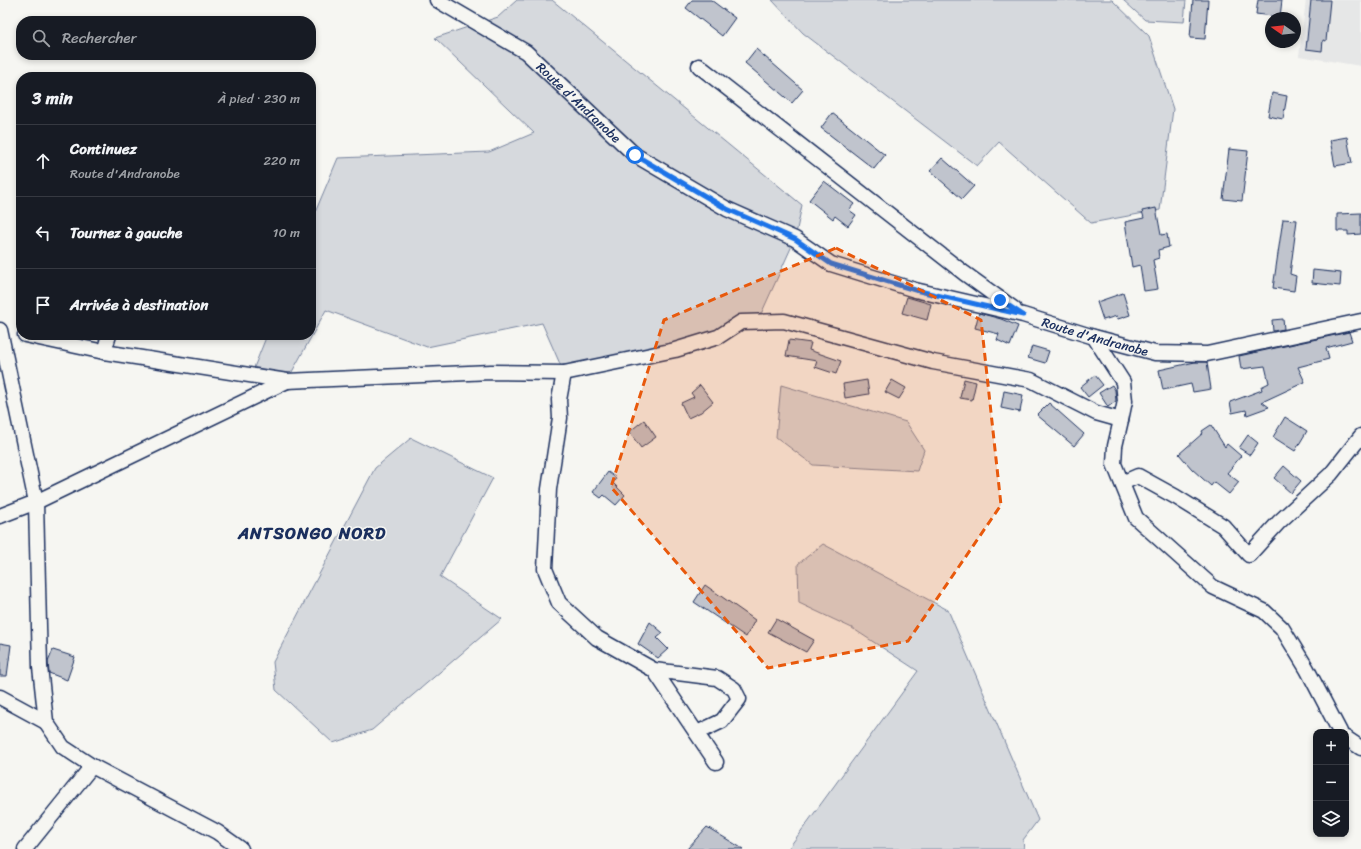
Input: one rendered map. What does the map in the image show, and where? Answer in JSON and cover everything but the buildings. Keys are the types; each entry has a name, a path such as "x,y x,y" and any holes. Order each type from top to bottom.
{"street":[{"name":"Route d'Andranobe","path":"438,0 526,52 635,155 727,209 795,239 831,264 915,290 1023,315 1094,337 1156,353 1206,354 1361,321"},
{"path":"699,66 964,273 1023,315"},
{"path":"48,340 104,352 287,381 491,372 564,372 675,350 718,337 740,322 784,321 932,362 1031,380 1096,413 1121,420"},
{"path":"16,333 0,330 36,502 40,667 46,722"},
{"path":"1094,337 1122,382 1125,400 1116,440 1114,464 1136,518 1213,587 1264,611 1282,628 1307,669 1338,729"},
{"path":"104,352 108,340"},
{"path":"564,372 559,400 560,418 549,489 545,569 559,603 597,638 654,670 717,678 734,689 739,699 722,721 697,733"},
{"path":"0,516 36,502 287,381"},
{"path":"1122,483 1138,476 1176,497 1223,526 1249,555 1279,522 1331,474 1361,436"},
{"path":"654,670 716,762"},
{"path":"0,697 46,722 63,747 92,766 217,832 241,849"},
{"path":"1349,740 1361,748"},
{"path":"25,849 92,766"}],"highlighted area":[{"path":"836,248 981,320 1001,505 908,641 768,668 611,487 664,320"}],"shaded area":[{"path":"517,0 552,0 802,205 795,239 762,312 741,322 718,337 564,373 542,323 427,347 326,310 316,328 316,210 338,158 489,152 534,133 435,38 498,17"},
{"path":"772,0 1112,0 1149,36 1173,109 1160,210 1091,223 999,142 977,166 803,33"},
{"path":"1123,0 1186,0 1184,22 1145,20"},
{"path":"1306,0 1361,0 1361,66 1299,56"},
{"path":"265,340 310,340 287,381 251,375"},
{"path":"781,385 906,422 924,450 917,471 813,465 776,437"},
{"path":"411,438 493,478 440,577 502,619 372,730 333,743 276,690 273,662 375,468"},
{"path":"823,544 948,610 1038,820 1023,840 1024,849 788,849 918,671 852,628 799,603 798,564"}],"district":[{"name":"ANTSONGO NORD","path":"312,533"}],"route":[{"path":"635,155 727,209 795,239 831,264 915,290 1023,315 1000,300"}]}
